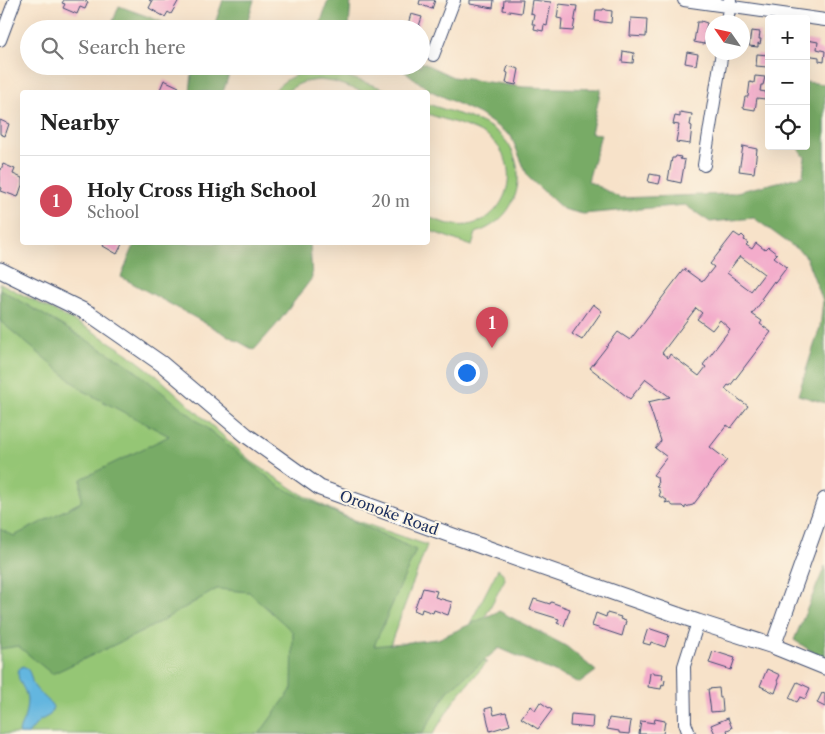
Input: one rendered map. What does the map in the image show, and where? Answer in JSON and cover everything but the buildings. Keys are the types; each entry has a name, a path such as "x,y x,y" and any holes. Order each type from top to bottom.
{"street":[{"path":"0,40 15,0"},
{"path":"433,55 454,0"},
{"path":"684,0 730,4 825,20"},
{"path":"704,165 721,60"},
{"name":"Oronoke Road","path":"0,270 90,314 162,364 246,435 320,488 698,622 773,646 825,667"},
{"path":"773,646 822,520 825,500"},
{"path":"689,734 685,723 684,666 698,622"}],"green space":[{"path":"223,0 254,0 248,20 216,20"},
{"path":"328,0 351,0 350,20 322,20"},
{"path":"119,6 157,20 114,20"},
{"path":"430,66 453,77 523,87 601,89 591,133 601,134 588,181 620,198 728,194 803,176 805,157 799,150 810,150 810,82 825,84 825,403 798,395 820,327 823,301 805,255 754,218 710,222 685,205 583,214 563,209 528,177 511,136 479,114 430,90 410,75 430,75"},
{"path":"192,75 229,75 224,90 190,90"},
{"path":"343,75 387,90 358,90 334,82 319,80 304,82 288,90 275,90 293,76"},
{"path":"430,105 473,119 496,131 505,140 516,162 518,175 514,199 508,210 499,220 488,228 476,233 472,246 430,231 430,218 453,225 468,225 481,221 501,203 506,191 508,178 507,165 503,153 488,137 472,129 430,115"},
{"path":"134,245 310,245 312,278 278,323 254,350 121,277"},
{"path":"0,283 89,329 127,353 157,376 252,462 298,492 351,519 427,545 390,645 445,672 498,569 502,572 505,579 468,649 487,662 455,699 433,734 0,734"},
{"path":"0,289 127,364 280,487 416,550 374,646 438,639 499,611 566,646 596,671 580,683 499,648 448,691 422,734 259,734 292,689 293,632 249,592 217,589 144,631 52,674 18,646 0,649 0,529 14,536 81,502 81,479 169,436 85,392 0,321"},
{"path":"825,566 825,660 794,640"}],"water":[{"path":"23,666 29,672 36,689 53,707 50,715 39,721 28,734 19,734 27,704 26,695 18,677 19,669"}],"place":[{"name":"Holy Cross High School","path":"492,348"}]}
